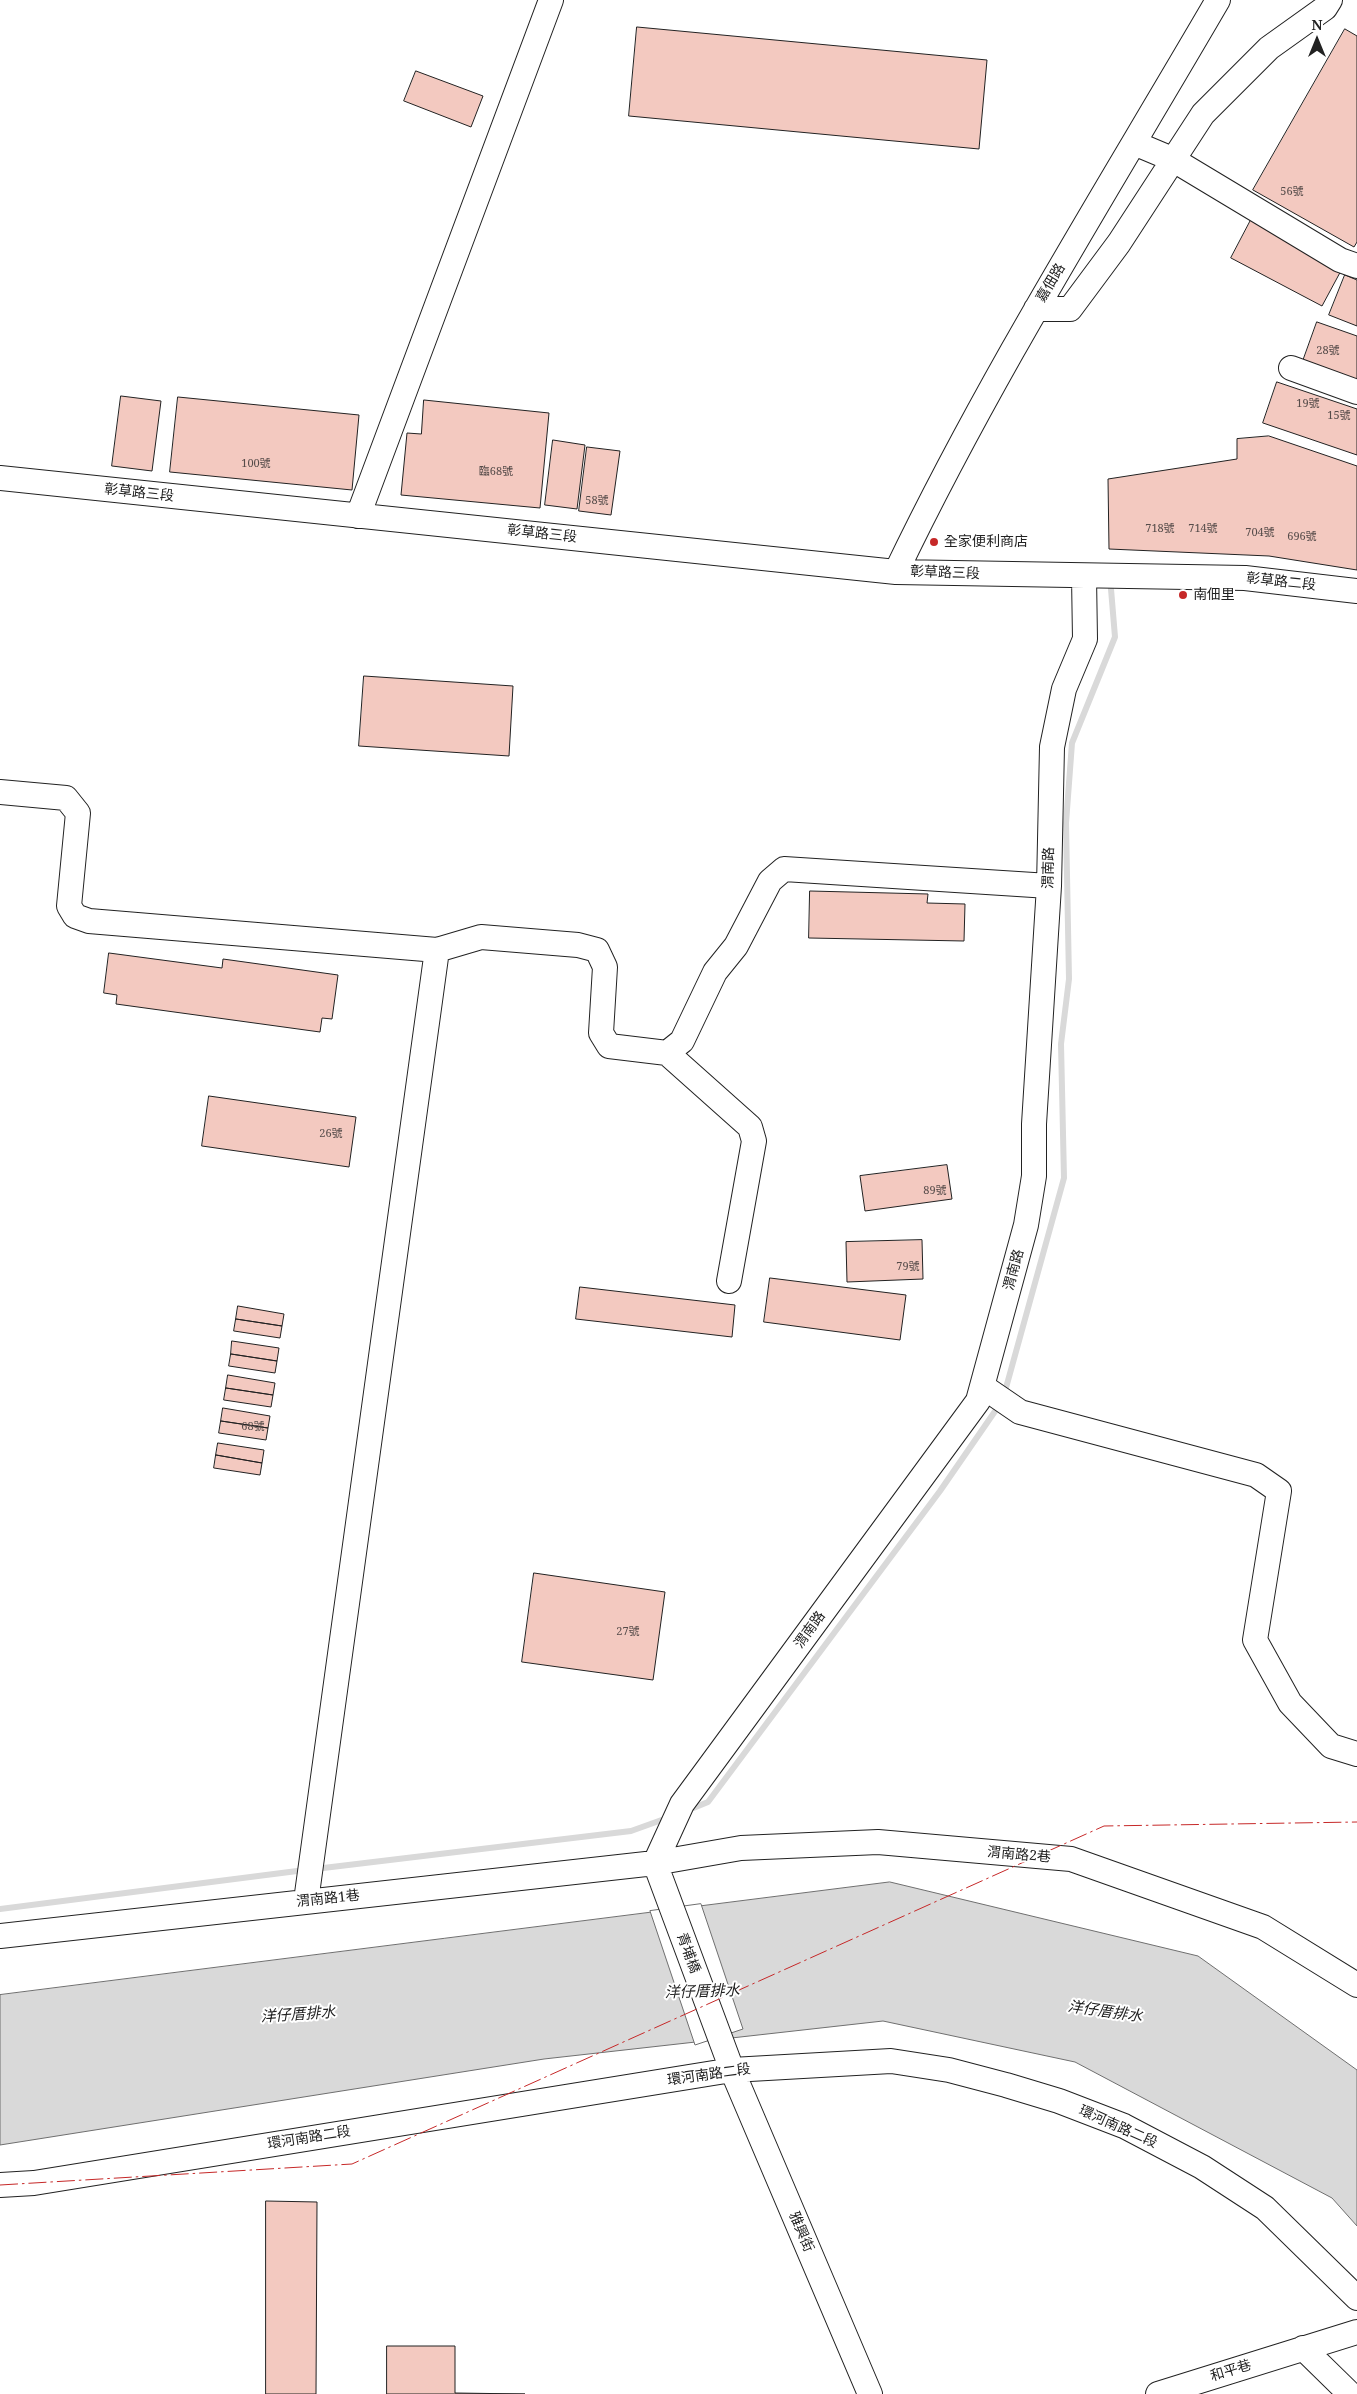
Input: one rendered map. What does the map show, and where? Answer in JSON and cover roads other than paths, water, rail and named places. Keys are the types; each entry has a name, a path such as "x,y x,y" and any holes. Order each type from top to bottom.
{"street":[{"path":"358,516 551,0"},
{"name":"嘉佃路","path":"896,572 940,481 1036,309 1218,0"},
{"path":"1036,309 1070,309 1119,243 1203,114 1270,48 1325,8 1330,0"},
{"path":"1134,143 1172,159 1340,260 1357,266"},
{"path":"1291,368 1357,392"},
{"name":"彰草路三段","path":"0,478 896,572 1084,577"},
{"name":"彰草路二段","path":"1084,577 1245,578 1357,591"},
{"name":"渭南路","path":"656,1863 682,1804 978,1401 1026,1225 1034,1176 1034,1124 1049,886 1052,748 1064,689 1085,639 1084,577"},
{"path":"0,792 66,798 78,813 68,906 75,916 89,921 437,950 482,937 578,945 597,950 605,966 601,1033 609,1046 666,1053 750,1127 754,1141 729,1281"},
{"path":"666,1053 682,1041 715,972 736,946 770,881 784,870 1049,886"},
{"path":"306,1901 437,950"},
{"path":"982,1386 1020,1412 1256,1475 1279,1491 1256,1640 1290,1703 1330,1746 1357,1754"},
{"name":"渭南路2巷","path":"656,1863 741,1848 878,1842 1071,1859 1263,1926 1357,1984"},
{"name":"渭南路1巷","path":"0,1936 656,1863"},
{"name":"青埔橋","path":"656,1863 732,2070"},
{"name":"環河南路二段","path":"0,2184 34,2183 732,2070 820,2063 891,2061 949,2070 1059,2102 1124,2126 1202,2167 1257,2203 1357,2298"},
{"name":"雅興街","path":"732,2070 870,2394"},
{"name":"和平巷","path":"1158,2394 1357,2332"},
{"path":"1303,2348 1350,2394"}],"water":[{"name":"洋仔厝排水","path":"890,1882 1198,1956 1357,2070 1357,2226 1332,2198 1075,2062 883,2021 544,2059 0,2145 0,1995"}],"waterway":[{"path":"1004,1395 1064,1178 1061,1044 1069,979 1066,823 1072,743 1115,637 1111,589"},
{"path":"686,1811 708,1802 940,1491 1000,1404"},
{"path":"315,1869 631,1831 670,1817"},
{"path":"0,1909 305,1870"}],"place":[{"name":"全家便利商店","path":"934,542"},
{"name":"南佃里","path":"1183,595"}]}
